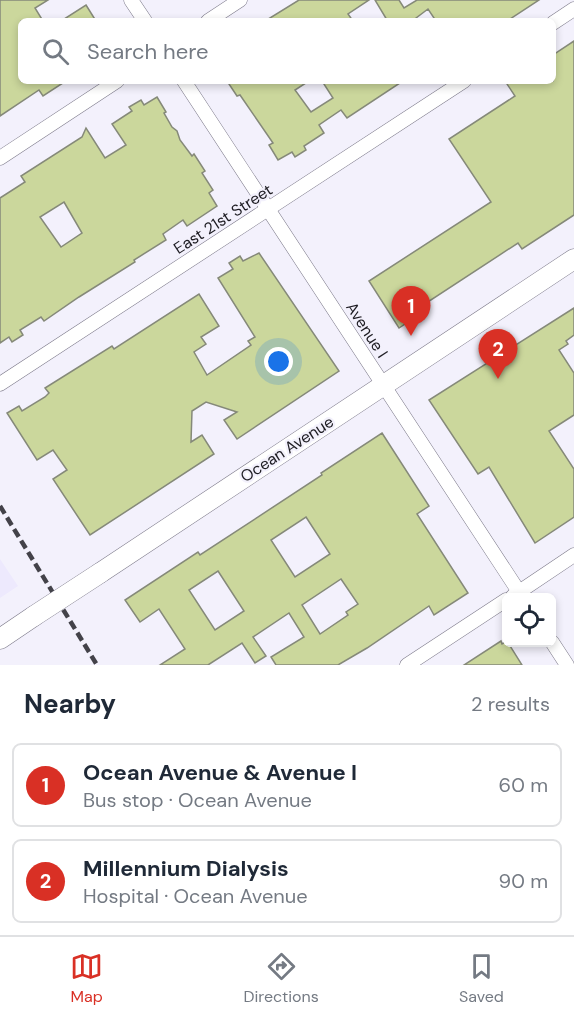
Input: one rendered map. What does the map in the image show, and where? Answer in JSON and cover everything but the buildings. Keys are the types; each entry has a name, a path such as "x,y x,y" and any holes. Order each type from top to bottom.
{"main road":[{"name":"Ocean Avenue","path":"0,639 574,259"}],"street":[{"path":"131,0 143,18"},
{"path":"213,18 240,0"},
{"path":"556,21 574,9"},
{"path":"0,158 112,84"},
{"name":"Avenue I","path":"186,84 384,386 516,593"},
{"name":"East 21st Street","path":"0,384 459,84"},
{"path":"522,593 574,555"},
{"path":"407,665 502,603"},
{"path":"555,647 567,665"}],"shaded area":[{"path":"0,559 18,586 0,598"}],"railway":[{"path":"0,506 97,665"}],"place":[{"name":"Ocean Avenue & Avenue I","path":"411,336"},
{"name":"Millennium Dialysis","path":"498,379"}]}
